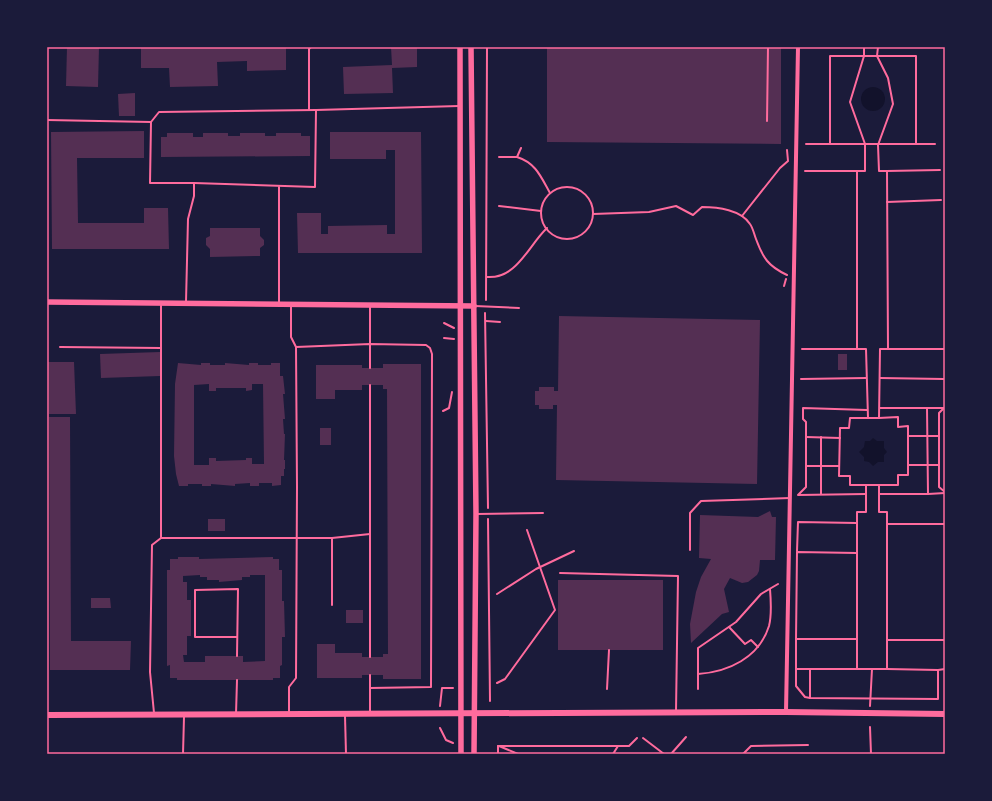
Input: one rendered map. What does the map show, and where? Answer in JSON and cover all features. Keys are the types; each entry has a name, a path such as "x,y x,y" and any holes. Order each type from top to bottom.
{"main road":[{"path":"47,715 154,716 786,712 945,714"}],"street":[{"path":"460,47 461,754"},
{"path":"471,47 476,514 474,754"},
{"path":"786,712 798,47"},
{"path":"47,302 279,304 370,303 474,306"}],"lane":[{"path":"309,110 309,49 311,47"},
{"path":"592,47 619,47"},
{"path":"767,121 768,47"},
{"path":"316,110 315,187 150,183 151,122 159,112 460,106"},
{"path":"47,120 151,122"},
{"path":"186,303 188,219 194,196 194,183"},
{"path":"279,187 279,304"},
{"path":"160,538 161,303"},
{"path":"370,303 370,368"},
{"path":"289,715 289,687 296,678 297,538 296,347 291,337 291,304"},
{"path":"474,306 519,308"},
{"path":"296,347 370,344 426,345 430,348 432,354 431,687 370,688"},
{"path":"60,347 161,348"},
{"path":"370,385 370,657"},
{"path":"690,550 690,513 701,501 790,498"},
{"path":"476,514 543,513"},
{"path":"154,716 150,672 152,545 160,538 332,538 370,534"},
{"path":"332,538 332,605"},
{"path":"560,573 678,576 676,713"},
{"path":"237,637 195,637 195,590 238,589 237,656"},
{"path":"370,675 370,714"},
{"path":"236,715 237,680"},
{"path":"345,714 346,754"},
{"path":"184,715 184,754"}],"path":[{"path":"487,47 487,277 485,321 490,701"},
{"path":"805,171 865,171 865,144 850,102 864,56 864,47"},
{"path":"878,47 878,56 888,78 893,104 878,145 879,171 940,170"},
{"path":"830,144 830,56 916,56 916,144"},
{"path":"806,144 935,144"},
{"path":"517,157 521,148"},
{"path":"742,216 780,168 788,161 787,150"},
{"path":"499,157 517,157 526,160 534,166 550,193"},
{"path":"856,171 858,349"},
{"path":"887,171 888,349"},
{"path":"565,187 581,191 592,204 593,214 589,227 577,237 561,238 554,235 543,223 542,211 545,200 550,193 565,187"},
{"path":"887,202 941,200"},
{"path":"499,206 542,211"},
{"path":"593,214 649,212 676,206 693,215 702,207 718,207 742,216 751,225 762,257 775,270 787,276 784,286"},
{"path":"487,277 498,278 519,262 531,250 538,237 547,228"},
{"path":"485,321 500,322"},
{"path":"802,349 866,349 868,418"},
{"path":"879,418 880,349 944,349"},
{"path":"801,379 867,378"},
{"path":"880,378 944,378"},
{"path":"866,494 798,495 806,487 806,422 803,419 803,408 867,410"},
{"path":"880,408 944,408 939,413 939,487 945,493"},
{"path":"927,408 928,494"},
{"path":"898,417 898,426 908,426 908,475 898,475 898,485 850,485 850,476 839,476 840,428 849,428 850,418 879,418 898,417"},
{"path":"908,436 939,436"},
{"path":"806,437 840,438"},
{"path":"821,437 821,495"},
{"path":"908,465 939,465"},
{"path":"806,466 839,466"},
{"path":"857,669 857,512 866,512 866,485"},
{"path":"879,485 879,512 887,512 887,669"},
{"path":"879,494 945,493"},
{"path":"857,523 798,522 796,686 805,697 810,698 938,699 938,670"},
{"path":"887,524 945,524"},
{"path":"497,683 505,678 555,610 527,530"},
{"path":"497,594 540,567 574,551"},
{"path":"797,552 857,552"},
{"path":"698,689 698,648 736,622 760,594 778,584"},
{"path":"698,674 723,670 745,659 758,647 769,626 771,608 770,589"},
{"path":"729,627 745,644 751,640 758,647"},
{"path":"796,639 857,639"},
{"path":"887,640 945,640"},
{"path":"607,689 609,650"},
{"path":"796,669 945,670"},
{"path":"810,669 810,698"},
{"path":"870,706 872,669"},
{"path":"440,706 442,688 453,688"},
{"path":"870,727 871,754"},
{"path":"440,728 446,740 453,743"},
{"path":"671,754 686,737"},
{"path":"498,746 629,746 637,738"},
{"path":"643,738 664,754"},
{"path":"743,754 751,746 808,745"},
{"path":"498,746 498,754"},
{"path":"498,746 518,754"},
{"path":"613,754 618,746"}],"shaded area":[{"path":"873,87 882,90 885,99 882,108 873,111 864,108 861,99 864,90"},
{"path":"873,438 877,441 884,441 884,448 887,452 884,455 884,462 878,462 873,466 869,462 864,461 864,457 859,452 864,447 865,441 870,441"}],"building":[{"path":"67,47 99,47 98,87 66,86"},
{"path":"141,47 286,47 286,70 247,71 247,61 217,62 218,86 170,87 169,68 141,68"},
{"path":"391,47 417,47 417,67 392,68 393,93 344,94 343,67 392,65"},
{"path":"547,47 781,47 781,144 547,142"},
{"path":"135,93 135,116 119,116 118,94"},
{"path":"144,131 144,158 77,158 78,223 144,223 144,208 168,208 169,249 52,249 51,132"},
{"path":"330,132 421,132 422,253 298,253 297,213 321,213 321,234 328,234 328,226 387,225 387,234 395,234 395,150 386,150 386,159 330,159"},
{"path":"167,133 193,133 193,137 203,137 203,133 228,133 228,136 240,136 240,133 265,133 265,136 276,136 276,133 301,133 301,136 310,136 310,156 161,157 161,137 167,137"},
{"path":"210,228 260,228 260,236 264,240 264,245 260,248 260,256 210,257 210,249 206,245 206,238 210,236"},
{"path":"559,316 760,320 757,484 556,480 557,405 553,405 553,409 539,409 539,405 535,405 535,391 539,391 539,387 554,387 554,391 558,391"},
{"path":"160,352 160,376 101,378 100,354"},
{"path":"838,354 847,354 847,370 838,370"},
{"path":"48,362 74,362 76,414 49,414"},
{"path":"178,363 201,365 201,363 210,363 210,365 225,365 225,363 249,365 249,363 258,363 258,365 271,365 271,363 280,363 280,376 283,376 285,394 283,394 285,419 283,419 285,434 285,469 284,476 281,476 281,485 272,486 272,483 259,483 259,486 250,486 250,483 235,484 235,486 211,484 211,486 202,486 202,484 188,484 188,486 179,486 174,456 175,384","holes":["209,384 209,391 216,391 216,388 246,388 246,391 252,390 252,384 263,384 264,464 252,464 252,458 246,458 246,460 216,461 216,458 209,458 209,465 194,465 194,385"]},
{"path":"383,364 421,364 421,679 383,679 383,675 362,675 362,678 317,678 317,644 335,644 335,653 362,653 362,657 383,657 383,654 388,654 387,389 383,389 383,385 362,385 362,390 335,390 335,399 316,399 316,365 362,365 362,368 383,368"},
{"path":"49,417 70,417 71,641 131,641 130,670 50,670"},
{"path":"320,428 331,428 331,445 320,445"},
{"path":"770,511 772,517 776,517 775,560 760,560 757,575 748,582 742,583 730,578 724,589 729,612 722,614 691,643 690,624 696,592 701,577 711,559 699,558 700,515 758,517"},
{"path":"208,519 225,519 225,531 208,531"},
{"path":"178,557 199,557 199,559 273,557 273,559 279,559 279,570 282,570 282,601 284,601 285,637 282,637 282,665 280,666 280,678 273,678 273,680 177,680 177,678 170,678 170,665 167,666 167,570 170,570 170,559 178,559","holes":["200,575 200,577 207,577 207,580 219,580 219,582 242,580 242,577 250,577 250,575 265,575 265,661 243,662 243,656 205,656 205,662 184,662 183,655 187,655 187,636 191,636 191,600 187,600 187,582 183,582 183,576"]},
{"path":"558,580 663,580 663,650 558,650"},
{"path":"91,598 110,598 111,608 91,608"},
{"path":"346,610 363,610 363,623 346,623"}]}
